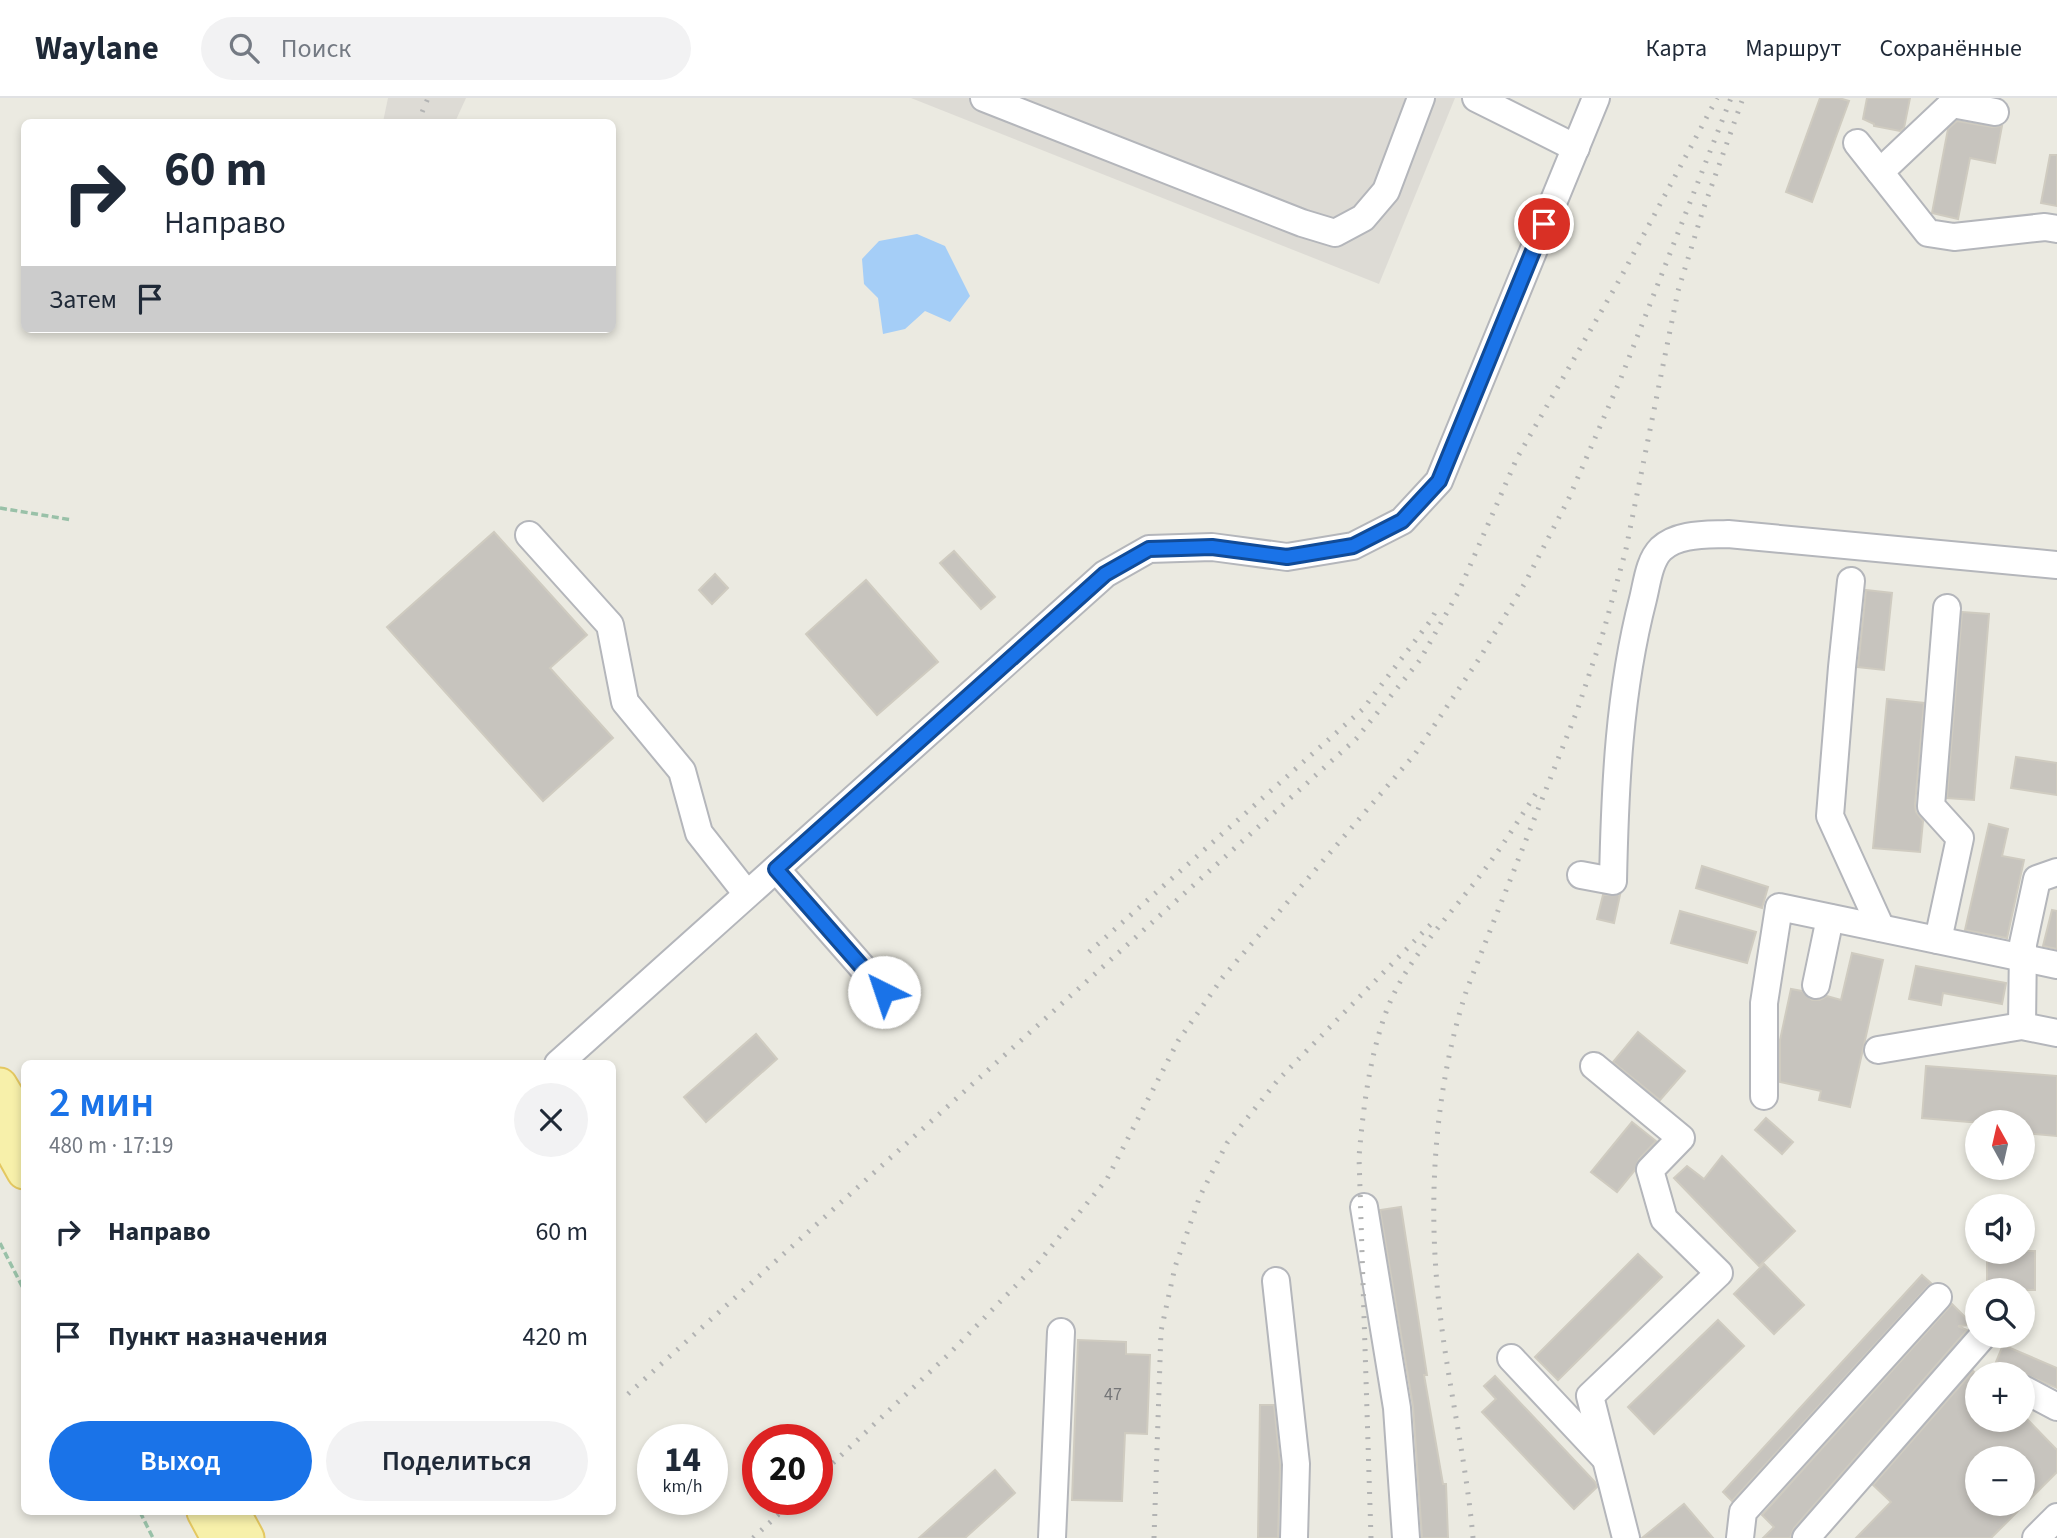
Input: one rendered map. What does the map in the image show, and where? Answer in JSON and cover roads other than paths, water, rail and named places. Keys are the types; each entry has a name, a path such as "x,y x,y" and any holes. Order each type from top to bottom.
{"main road":[{"path":"0,1085 21,1120"},
{"path":"0,1129 21,1167"},
{"path":"206,1515 218,1538"},
{"path":"235,1515 247,1538"}],"street":[{"path":"984,98 1302,223 1335,233 1363,218 1386,191 1421,98"},
{"path":"1476,98 1576,148"},
{"path":"562,1060 1105,574 1149,549 1212,547 1287,557 1353,546 1402,521 1439,481 1596,98"},
{"path":"1880,172 1952,104 1996,113"},
{"path":"1857,144 1928,233 1954,237 2045,227 2057,229"},
{"path":"1581,875 1613,881 1620,717 1632,639 1651,566 1661,549 1685,537 1728,534 2057,565"},
{"path":"529,535 610,625 625,702 682,771 699,833 747,894"},
{"path":"1851,581 1830,816 1881,929"},
{"path":"1938,940 1961,838 1931,806 1947,608"},
{"path":"776,869 884,992"},
{"path":"2022,1026 2023,944 2037,878 2057,872"},
{"path":"1764,1096 1764,1003 1779,907 2057,965"},
{"path":"1816,985 1830,918"},
{"path":"1878,1050 2022,1026 2057,1033"},
{"path":"1594,1066 1681,1138 1650,1170 1664,1219 1719,1273 1590,1396 1626,1538"},
{"path":"1364,1207 1397,1408 1406,1538"},
{"path":"1276,1281 1297,1464 1294,1538"},
{"path":"1740,1538 1744,1512 1938,1297"},
{"path":"1052,1538 1060,1332"},
{"path":"1806,1538 1973,1348"},
{"path":"1511,1358 1606,1459"},
{"path":"2035,1395 2057,1407"},
{"path":"2036,1538 2057,1517"}],"water":[{"path":"917,234 945,246 970,296 950,322 925,311 905,329 883,334 878,298 864,284 862,259 879,241"}],"railway":[{"path":"419,119 428,98"},
{"path":"628,1394 1356,739 1420,660 1459,591 1517,458 1621,277 1717,98"},
{"path":"833,1463 949,1354 1037,1264 1107,1179 1178,1041 1223,977 1415,754 1479,659 1525,583 1569,498 1621,378 1731,98"},
{"path":"1473,1538 1442,1326 1435,1257 1434,1179 1441,1102 1448,1064 1467,989 1577,711 1604,630 1626,549 1678,291 1703,210 1743,98"},
{"path":"1089,952 1363,709 1438,607"},
{"path":"1371,1538 1359,1157 1371,1067 1385,1015 1404,975 1492,859 1539,789"},
{"path":"1154,1538 1161,1331 1175,1267 1200,1196 1227,1143 1278,1080 1434,921"},
{"path":"753,1538 778,1515"}]}
